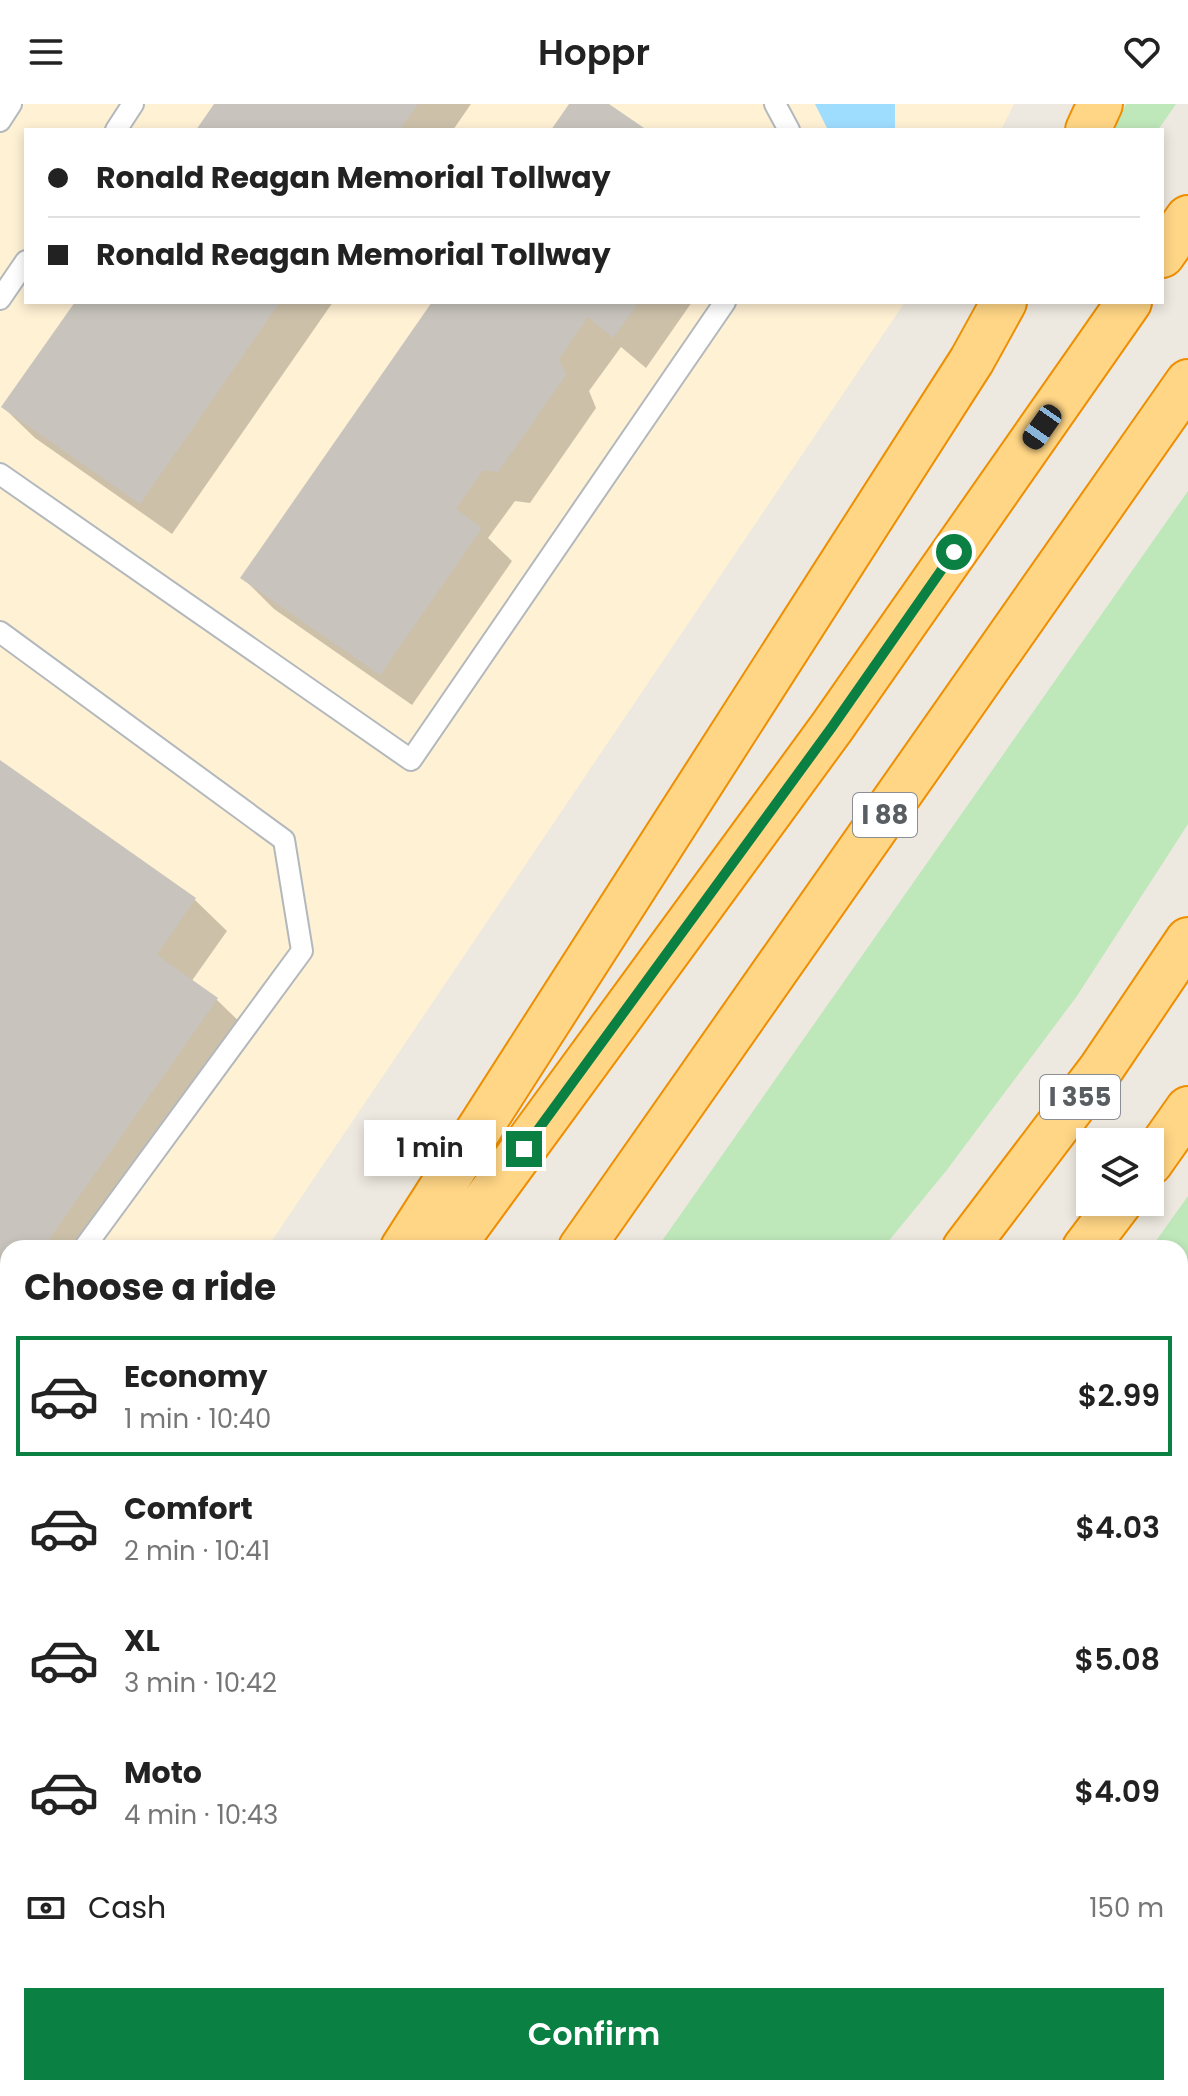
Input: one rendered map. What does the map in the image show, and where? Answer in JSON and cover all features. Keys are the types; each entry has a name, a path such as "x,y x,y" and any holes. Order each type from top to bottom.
{"highway":[{"path":"1089,128 1100,104"},
{"path":"1164,252 1188,218"},
{"path":"408,1240 972,360 1003,304"},
{"path":"457,1240 832,727 1128,304"},
{"name":"I 88","path":"587,1240 1188,382"},
{"name":"I 355","path":"971,1240 1101,1069 1188,940"},
{"path":"1164,1143 1188,1109"},
{"path":"1091,1240 1109,1216"}],"lane":[{"path":"0,121 11,104"},
{"path":"117,128 133,104"},
{"path":"775,104 788,128"},
{"path":"0,299 24,264"},
{"path":"0,474 411,760 724,304"},
{"path":"0,632 284,840 302,951 90,1240"}],"shaded area":[{"path":"0,104 1014,104 1002,128 24,128 24,304 904,304 272,1240 0,1240"}],"green space":[{"path":"1126,104 1176,104 1159,128 1115,128"},
{"path":"1188,491 1188,824 1077,996 946,1171 890,1240 663,1240"},
{"path":"1188,1196 1188,1240 1157,1240"}],"water":[{"path":"815,104 895,104 895,128 827,128"}],"building":[{"path":"214,104 418,104 401,128 197,128"},
{"path":"569,104 609,104 644,128 552,128"},
{"path":"74,304 279,304 140,504 1,407"},
{"path":"431,304 638,304 613,338 588,317 559,359 566,375 498,472 483,470 456,509 482,528 380,675 240,578"},
{"path":"0,760 196,898 157,955 218,998 49,1240 0,1240"}],"route":[{"path":"524,1149 832,727 954,552"}]}
